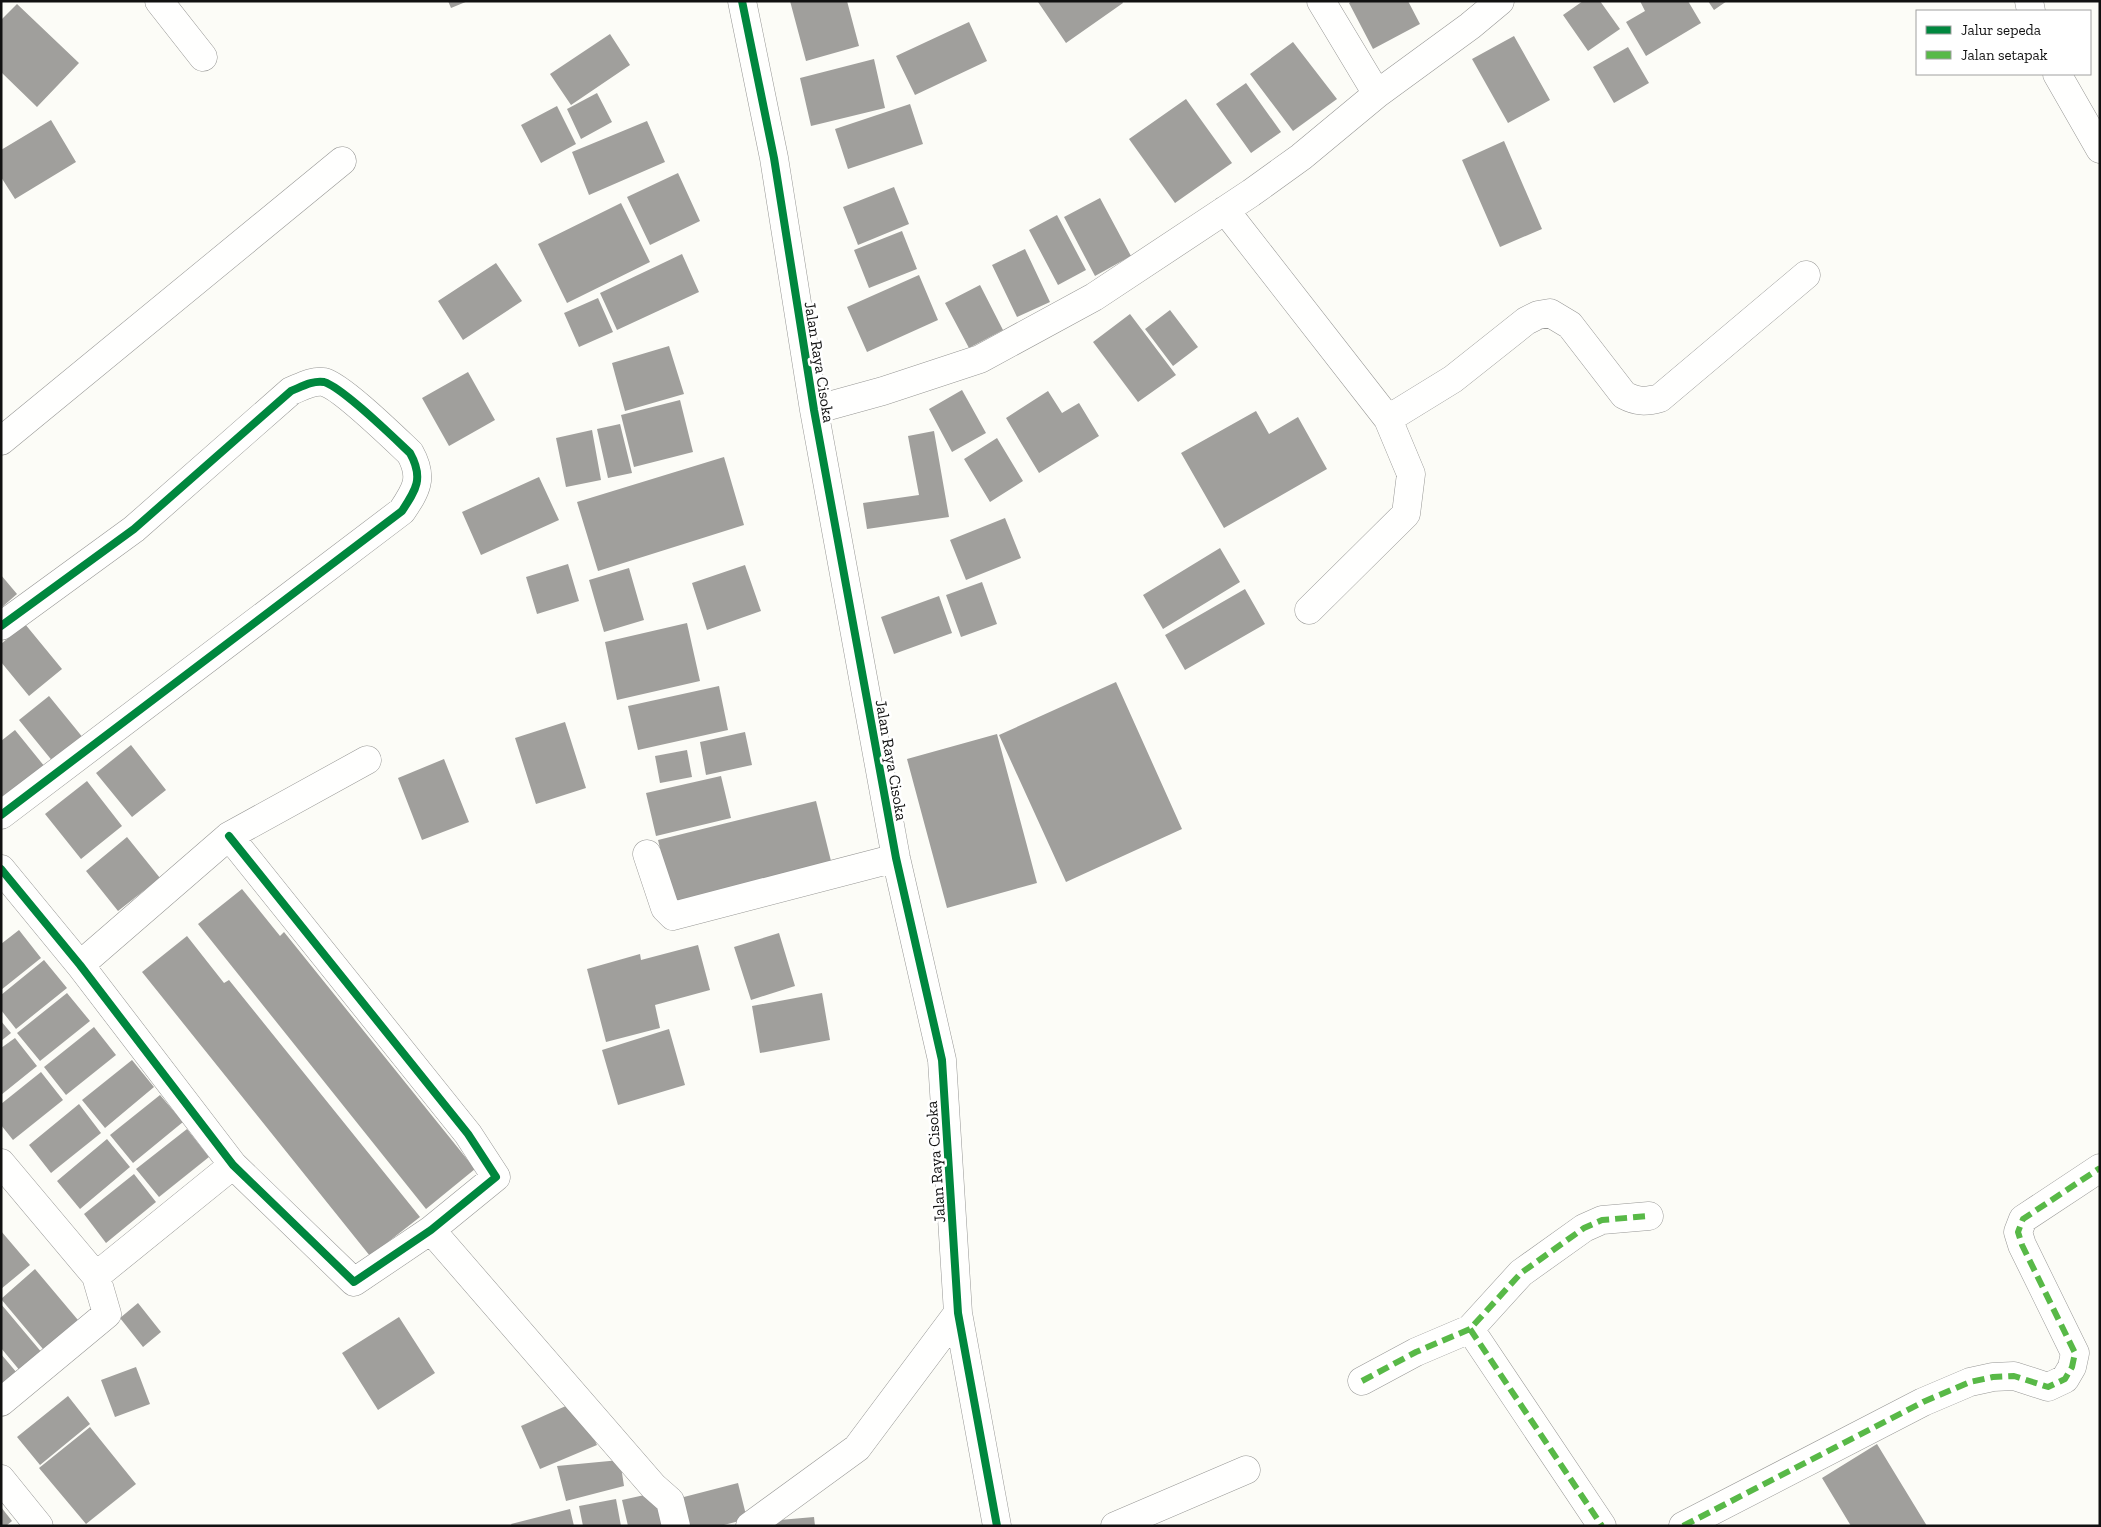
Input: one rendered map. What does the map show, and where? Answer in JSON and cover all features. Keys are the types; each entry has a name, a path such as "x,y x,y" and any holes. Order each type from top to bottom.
{"street":[{"path":"159,1 203,57"},
{"name":"Jalan Raya Cisoka","path":"742,1 774,158 814,410 896,858 942,1060 958,1313 997,1526"},
{"path":"1322,1 1377,94"},
{"path":"814,410 883,391 980,359 1094,297 1226,210 1301,157 1377,94 1470,26 1500,1"},
{"path":"2058,75 2100,150"},
{"path":"1,440 342,161"},
{"path":"1226,210 1388,419 1411,474 1406,514 1309,610"},
{"path":"1388,419 1453,379 1526,321 1538,315 1550,313 1570,325 1624,395 1634,400 1648,401 1660,398 1806,275"},
{"path":"1,626 134,529 291,391 309,383 324,382 338,389 410,454 417,466 418,482 413,495 402,511 1,816"},
{"path":"80,965 229,836 367,760"},
{"path":"1,869 80,965 233,1165 354,1282 431,1230 496,1177 468,1134 229,836"},
{"path":"647,854 665,908 673,916 896,858"},
{"path":"96,1276 233,1165"},
{"path":"1,1402 107,1314 96,1276 3,1168"},
{"path":"1683,1526 1923,1402 1970,1382 1993,1377 2014,1376 2048,1386 2065,1379 2072,1367 2075,1353 2018,1232 2023,1220 2100,1168"},
{"path":"1362,1381 1401,1359 1470,1329 1520,1273 1584,1228 1602,1220 1649,1216"},
{"path":"431,1230 653,1486 670,1501 676,1526"},
{"path":"750,1526 857,1448 958,1313"},
{"path":"1470,1329 1602,1526"},
{"path":"1115,1526 1246,1470"},
{"path":"1,1479 39,1526"}],"building":[{"path":"448,1 468,1 451,8"},
{"path":"790,1 847,1 859,46 806,61"},
{"path":"1122,1 1123,3 1066,43 1038,2"},
{"path":"1352,1 1408,1 1420,24 1373,49 1349,3"},
{"path":"1583,1 1600,1 1620,29 1588,51 1563,15"},
{"path":"1640,1 1688,1 1701,23 1646,56 1626,22 1645,11"},
{"path":"1708,1 1727,1 1714,10"},
{"path":"17,4 79,63 37,107 1,72 1,20"},
{"path":"969,22 987,61 915,95 896,56"},
{"path":"610,34 630,65 571,105 550,74"},
{"path":"1514,36 1550,100 1508,123 1472,59"},
{"path":"1293,42 1337,99 1293,131 1250,74"},
{"path":"1628,47 1649,83 1614,103 1593,67"},
{"path":"874,59 885,108 811,126 800,78"},
{"path":"1246,83 1281,132 1251,153 1216,104"},
{"path":"597,93 612,122 581,139 567,109"},
{"path":"1186,99 1232,163 1175,203 1129,139"},
{"path":"910,104 923,144 848,169 835,129"},
{"path":"557,106 576,144 541,163 521,125"},
{"path":"51,120 76,162 15,199 1,177 1,150"},
{"path":"647,121 665,162 589,195 572,152"},
{"path":"1504,141 1542,229 1500,247 1462,160"},
{"path":"678,173 700,221 650,245 627,197"},
{"path":"894,187 909,224 858,245 843,207"},
{"path":"1100,198 1131,256 1095,276 1064,217"},
{"path":"621,203 650,262 567,303 538,244"},
{"path":"1057,215 1086,270 1058,285 1029,230"},
{"path":"902,231 917,269 869,288 854,250"},
{"path":"1025,249 1050,302 1017,317 992,265"},
{"path":"682,254 699,292 617,330 600,293"},
{"path":"496,263 522,301 463,340 438,301"},
{"path":"919,275 938,320 867,352 847,307"},
{"path":"980,285 1003,330 969,348 945,303"},
{"path":"598,298 613,332 579,347 564,313"},
{"path":"1170,310 1198,347 1173,366 1145,329"},
{"path":"1130,314 1176,375 1138,402 1093,342"},
{"path":"669,346 684,394 625,411 612,363"},
{"path":"468,372 495,420 449,446 422,398"},
{"path":"962,390 986,433 952,452 929,409"},
{"path":"1048,391 1062,413 1079,403 1099,436 1039,473 1006,418"},
{"path":"680,400 693,452 634,467 621,415"},
{"path":"1256,411 1269,434 1298,417 1327,469 1224,528 1181,453"},
{"path":"620,424 632,473 608,478 597,429"},
{"path":"592,430 601,480 566,487 556,438"},
{"path":"934,431 949,517 867,529 863,503 919,495 908,436"},
{"path":"997,438 1023,481 990,502 964,459"},
{"path":"724,457 744,525 598,571 577,502"},
{"path":"539,477 559,520 481,555 462,512"},
{"path":"1005,518 1021,558 966,580 950,540"},
{"path":"1220,548 1240,582 1163,629 1143,595"},
{"path":"568,564 579,601 537,614 526,577"},
{"path":"745,565 761,611 707,630 692,583"},
{"path":"629,568 644,620 604,632 589,580"},
{"path":"1,575 17,594 1,608"},
{"path":"982,582 997,624 961,637 946,595"},
{"path":"1245,589 1265,624 1185,670 1165,635"},
{"path":"939,596 952,633 894,654 881,617"},
{"path":"687,623 700,681 617,700 605,642"},
{"path":"25,624 62,669 29,696 1,662 1,644"},
{"path":"1116,682 1182,829 1066,882 999,735"},
{"path":"719,686 728,730 638,750 628,706"},
{"path":"49,696 84,739 54,763 19,720"},
{"path":"565,722 586,788 536,804 515,738"},
{"path":"15,730 45,767 1,802 1,741"},
{"path":"745,732 752,765 706,775 700,742"},
{"path":"997,734 1037,883 947,908 907,759"},
{"path":"131,745 166,790 132,817 96,773"},
{"path":"687,750 692,777 660,783 655,756"},
{"path":"444,759 469,822 422,840 398,778"},
{"path":"721,776 731,818 656,836 646,793"},
{"path":"87,781 122,826 81,859 45,814"},
{"path":"816,801 832,865 674,905 658,840"},
{"path":"127,837 160,878 118,911 86,871"},
{"path":"242,889 280,936 284,932 475,1169 426,1209 198,924"},
{"path":"19,930 41,958 1,990 1,944"},
{"path":"779,933 795,986 751,1000 734,947"},
{"path":"187,936 224,983 229,980 420,1217 370,1256 142,972"},
{"path":"698,945 710,990 655,1005 660,1028 606,1042 587,969 640,954 641,960"},
{"path":"44,960 67,988 16,1029 1,1010 1,995"},
{"path":"67,993 90,1021 40,1061 17,1033"},
{"path":"822,993 830,1040 760,1053 752,1006"},
{"path":"1,1021 11,1033 1,1041"},
{"path":"94,1027 116,1055 66,1095 44,1067"},
{"path":"669,1029 685,1085 618,1105 602,1050"},
{"path":"15,1038 37,1066 1,1095 1,1048"},
{"path":"132,1060 154,1087 105,1128 82,1100"},
{"path":"41,1072 63,1100 13,1140 1,1125 1,1104"},
{"path":"160,1095 183,1122 133,1163 110,1135"},
{"path":"79,1104 101,1133 51,1173 29,1145"},
{"path":"187,1129 209,1157 159,1197 136,1169"},
{"path":"107,1139 130,1167 80,1209 57,1181"},
{"path":"134,1174 156,1202 106,1243 84,1214"},
{"path":"1,1231 30,1265 1,1289"},
{"path":"35,1269 83,1326 48,1355 1,1299"},
{"path":"138,1303 161,1332 143,1347 120,1318"},
{"path":"1,1304 43,1354 21,1372 1,1348"},
{"path":"399,1317 435,1373 378,1410 342,1353"},
{"path":"1,1354 17,1373 1,1386"},
{"path":"136,1367 150,1404 115,1417 101,1380"},
{"path":"68,1396 90,1424 40,1465 17,1437"},
{"path":"577,1401 597,1445 540,1469 521,1426"},
{"path":"90,1427 136,1484 86,1524 39,1468"},
{"path":"1877,1444 1927,1526 1851,1526 1822,1478"},
{"path":"620,1460 624,1486 566,1501 557,1466"},
{"path":"738,1483 747,1519 720,1526 688,1526 680,1498"},
{"path":"658,1492 666,1526 628,1526 622,1500"},
{"path":"616,1499 621,1526 583,1526 579,1506"},
{"path":"1,1507 12,1521 6,1526 1,1526"},
{"path":"570,1509 574,1526 512,1526 511,1524"},
{"path":"814,1517 815,1526 768,1526 768,1521"}],"marked path":[{"path":"1683,1526 1923,1402 1970,1382 1993,1377 2014,1376 2048,1387 2065,1379 2072,1367 2075,1353 2022,1245 2018,1232 2023,1219 2100,1168"},
{"path":"1362,1381 1416,1352 1470,1329 1521,1273 1584,1228 1602,1220 1649,1216"},
{"path":"1470,1329 1602,1526"}],"cycle path":[{"path":"742,1 774,158 814,410 896,858 942,1060 958,1313 997,1526"},
{"path":"1,626 134,529 291,391 303,386 324,382 343,393 381,425 410,453 414,462 417,470 416,484 411,497 402,511 1,815"},
{"path":"1,869 80,965 233,1165 354,1282 431,1230 496,1177 468,1134 229,836"}]}
